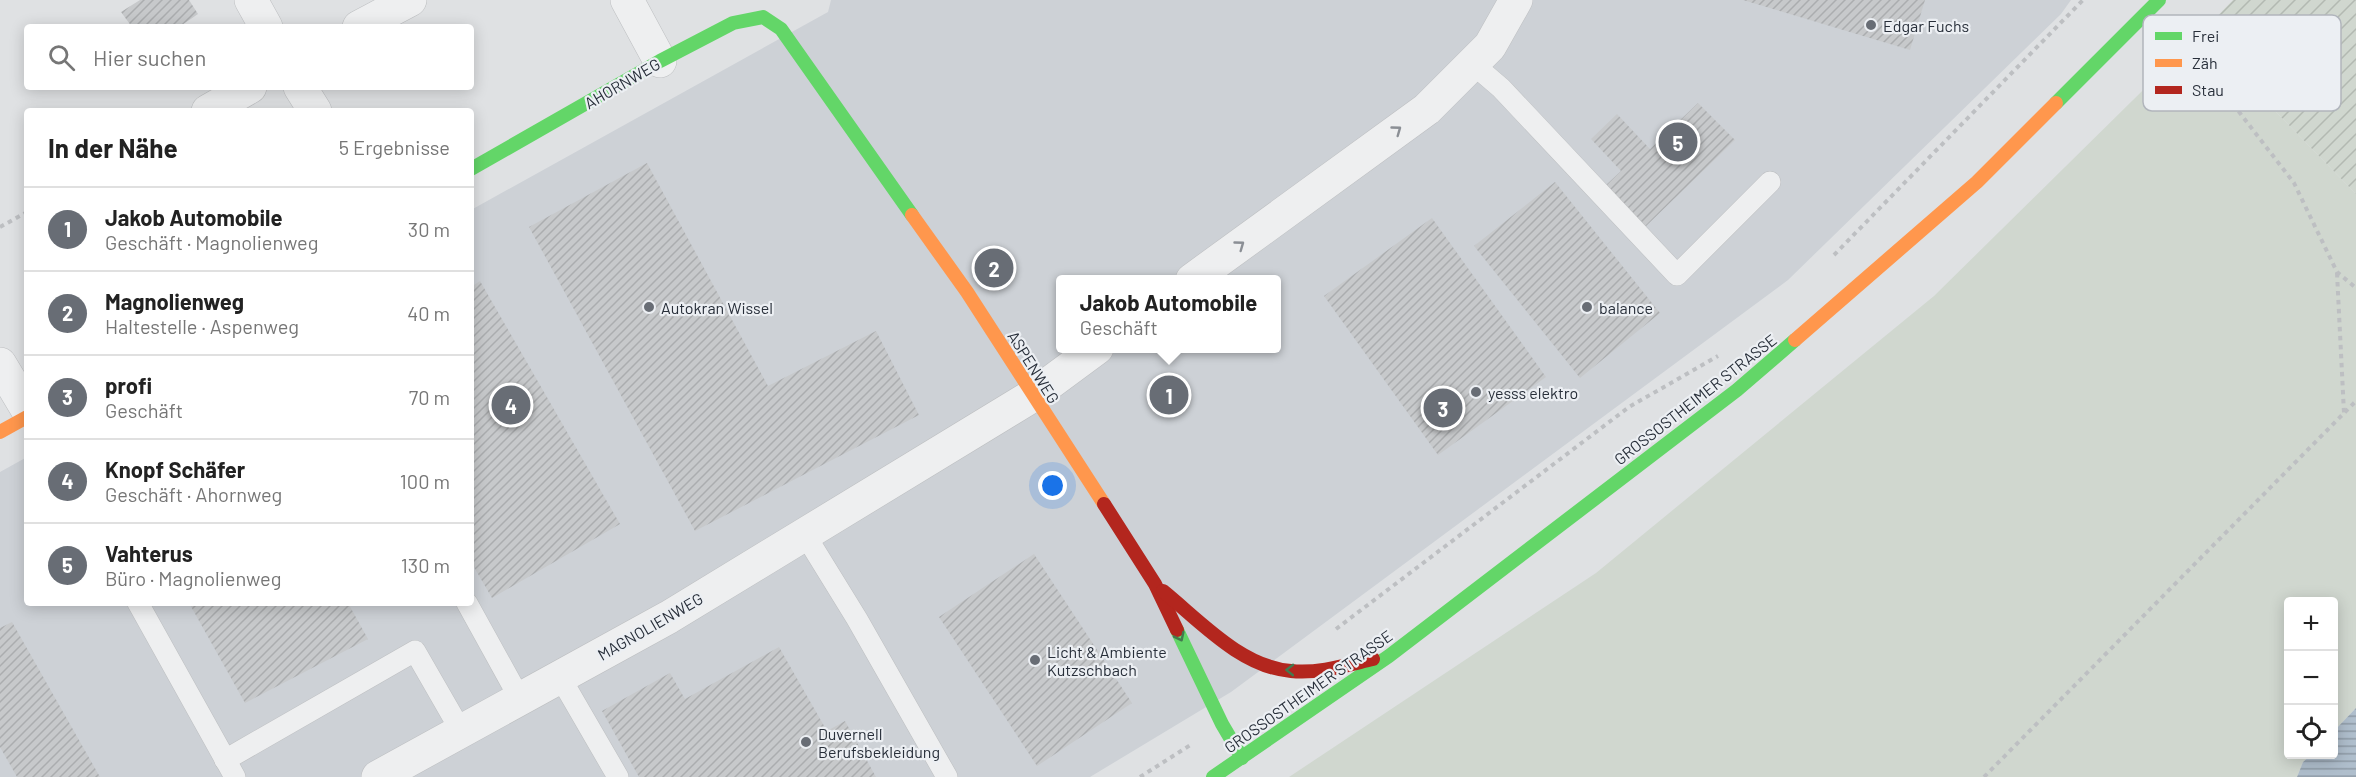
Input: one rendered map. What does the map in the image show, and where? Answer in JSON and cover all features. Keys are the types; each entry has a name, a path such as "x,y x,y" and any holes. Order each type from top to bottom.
{"street":[{"path":"251,0 264,24"},
{"path":"365,24 410,0"},
{"path":"627,0 660,61"},
{"path":"1198,275 1426,109 1490,46 1516,0"},
{"name":"GROSSOSTHEIMER STRASSE","path":"2144,15 2157,2"},
{"name":"AHORNWEG","path":"474,167 660,61 733,23 766,9"},
{"name":"ASPENWEG","path":"766,9 956,276 1155,584 1222,724 1242,758"},
{"name":"GROSSOSTHEIMER STRASSE","path":"1213,777 1389,656 1777,357 1977,182 2143,16"},
{"path":"213,108 245,90"},
{"path":"302,90 313,108"},
{"name":"MAGNOLIENWEG","path":"378,777 669,616 1032,396 1090,353"},
{"path":"0,364 24,404"},
{"path":"0,432 24,419"},
{"path":"1155,584 1238,652 1282,671 1324,670 1389,656"}],"lane":[{"path":"1473,63 1501,88 1677,275 1770,182"},
{"path":"804,533 857,619 946,777"},
{"path":"140,606 230,768 416,651 461,731"},
{"path":"469,606 520,699"},
{"path":"560,677 618,777"}],"path":[{"path":"1834,255 2083,0"},
{"path":"2157,2 2167,15"},
{"path":"2240,111 2294,183 2337,272 2344,413"},
{"path":"0,227 24,214"},
{"path":"2337,272 2356,288"},
{"path":"1329,635 1629,407 1719,355"},
{"path":"1984,777 2356,401"},
{"path":"1140,777 1222,724"}],"shaded area":[{"path":"831,0 2071,0 2061,14 1788,280 1231,692 1090,777 0,777 0,472 24,459 24,606 474,606 474,208 828,12"},
{"path":"2233,0 2356,0 2356,194 2275,111 2341,111 2341,15 2218,15"},
{"path":"2143,90 2143,111 2275,111 2356,194 2356,708 2338,727 2338,597 2284,597 2284,759 2306,759 2297,777 1289,777 1596,573 1934,296"}],"water":[{"path":"2356,708 2356,777 2297,777 2306,759 2338,759 2338,727"}],"building":[{"path":"140,0 189,0 198,14 183,24 130,24 121,12"},
{"name":"Edgar Fuchs","path":"1743,0 1925,0 1910,50"},
{"path":"1698,103 1735,140 1645,227 1605,186 1621,171 1591,139 1617,114 1650,149"},
{"name":"Autokran Wissel","path":"647,163 768,386 876,331 919,415 695,531 529,227"},
{"path":"1555,182 1660,313 1580,378 1474,246"},
{"path":"1432,218 1546,377 1438,455 1324,296"},
{"path":"480,281 620,524 492,598 474,567 474,285"},
{"name":"Licht & Ambiente Kutzschbach","path":"1034,554 1132,703 1037,766 939,617"},
{"path":"191,606 350,606 368,639 245,703"},
{"path":"12,622 100,777 17,777 0,747 0,628"},
{"path":"779,647 827,731 845,721 876,777 639,777 602,711 670,673 685,699"}],"traffic: fast":[{"path":"2144,15 2159,0"},
{"path":"2056,103 2143,16"},
{"path":"474,167 660,61 733,23 763,17 781,29 912,215"},
{"path":"1213,777 1389,656 1737,390 1795,340"},
{"path":"1177,630 1222,724 1242,758"}],"traffic: slow":[{"path":"1795,340 1977,182 2056,103"},
{"path":"912,215 967,292 1104,504"},
{"path":"0,432 24,419"}],"traffic: jam":[{"path":"1104,504 1155,584 1177,630"},
{"path":"1163,591 1222,641 1238,652 1273,668 1301,672 1373,659"}],"place":[{"name":"Edgar Fuchs","path":"1871,25"},
{"name":"Vahterus","path":"1678,142"},
{"name":"Magnolienweg","path":"994,268"},
{"name":"Autokran Wissel","path":"649,307"},
{"name":"balance","path":"1587,307"},
{"name":"yesss elektro","path":"1476,392"},
{"name":"Jakob Automobile","path":"1169,395"},
{"name":"Knopf Schäfer","path":"511,405"},
{"name":"profi","path":"1443,408"},
{"name":"Licht & Ambiente Kutzschbach","path":"1035,660"},
{"name":"Duvernell Berufsbekleidung","path":"806,742"}]}
